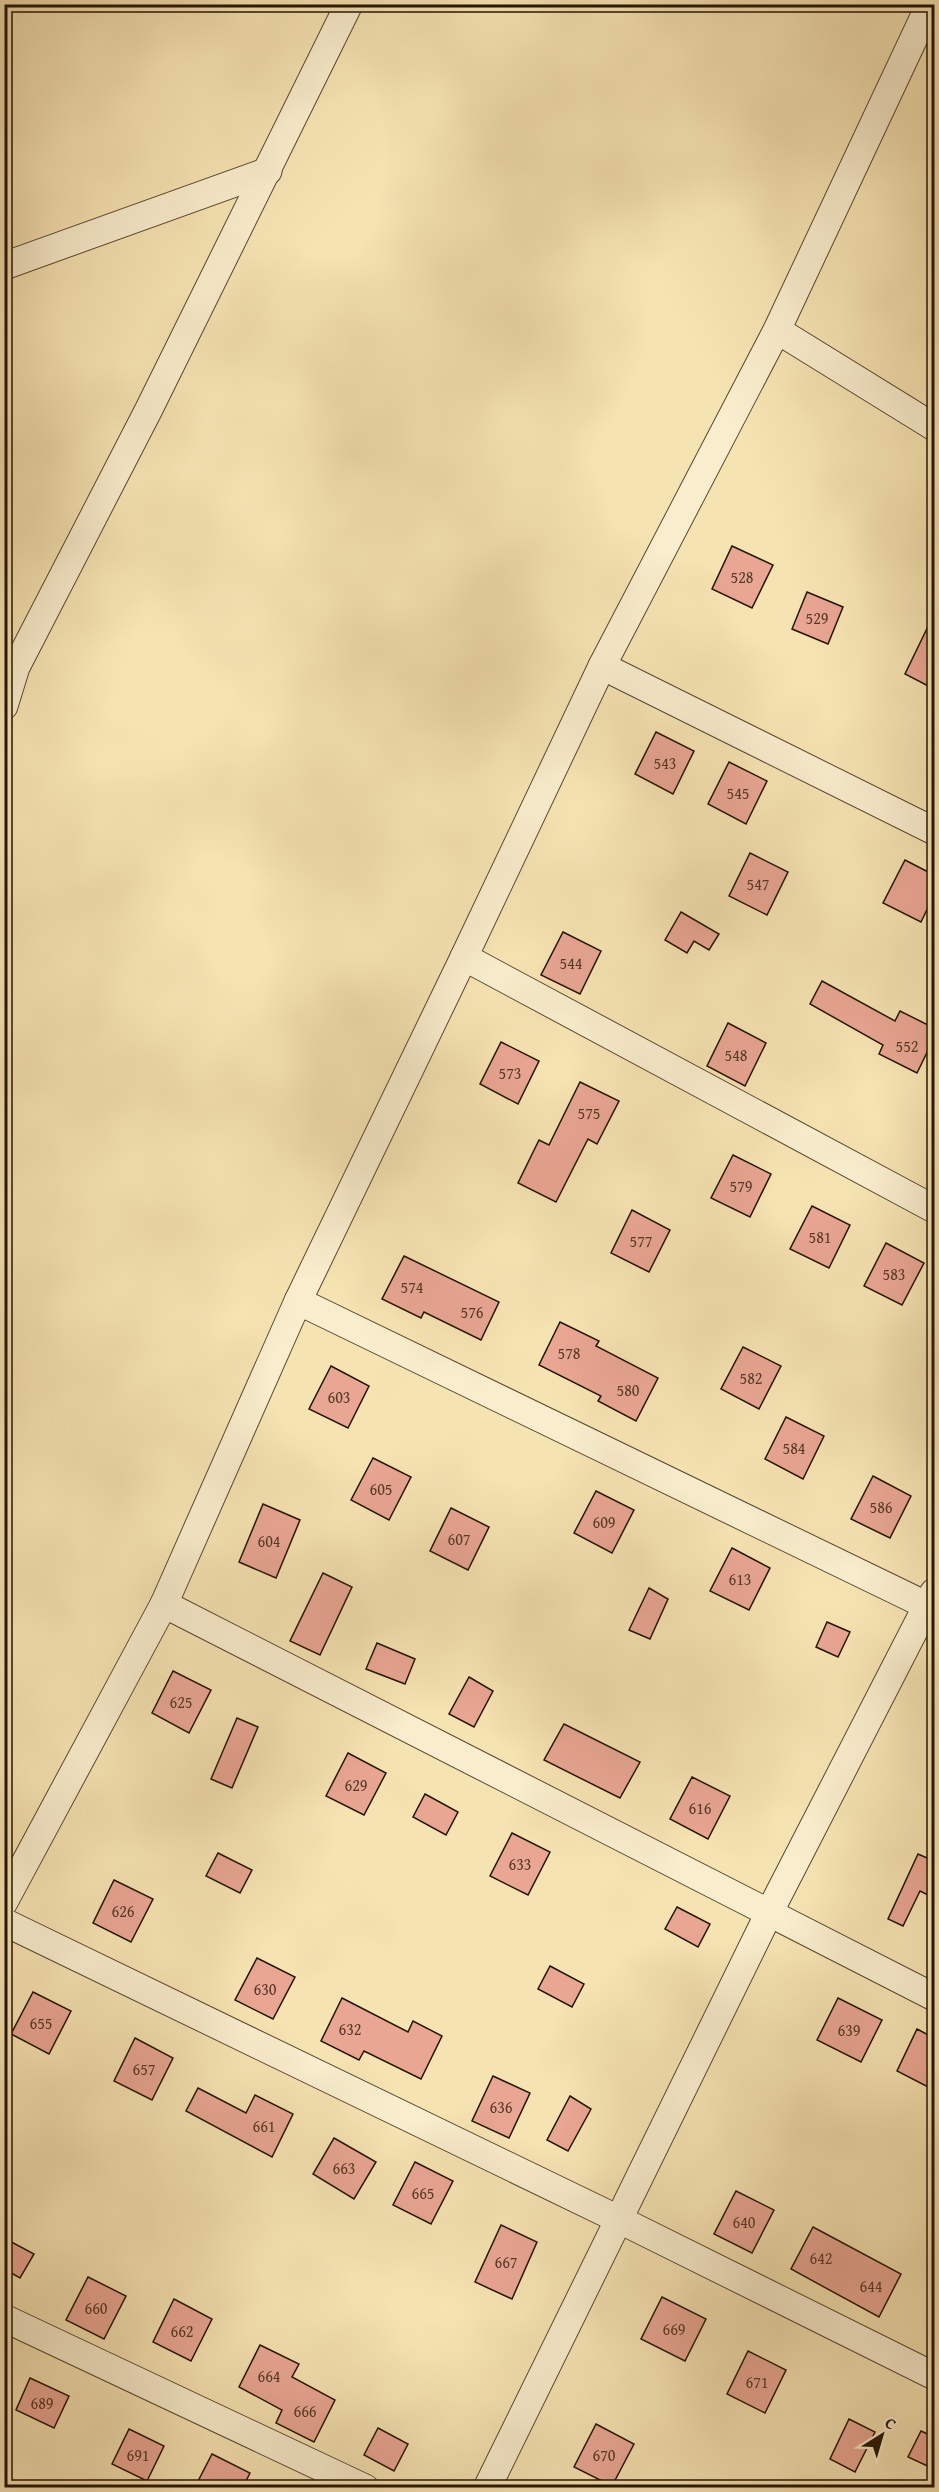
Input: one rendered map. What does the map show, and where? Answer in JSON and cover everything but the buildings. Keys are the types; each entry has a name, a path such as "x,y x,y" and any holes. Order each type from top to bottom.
{"street":[{"path":"4,706 16,667 144,419 349,4"},
{"path":"4,1902 164,1604 298,1301 602,666 777,330 930,4"},
{"path":"4,266 268,171"},
{"path":"777,330 934,427"},
{"path":"602,666 934,831"},
{"path":"464,957 934,1209"},
{"path":"298,1301 932,1602 770,1911 487,2487"},
{"path":"164,1604 770,1911 934,1997"},
{"path":"4,1922 618,2219 934,2376"},
{"path":"4,2318 366,2487"}]}
